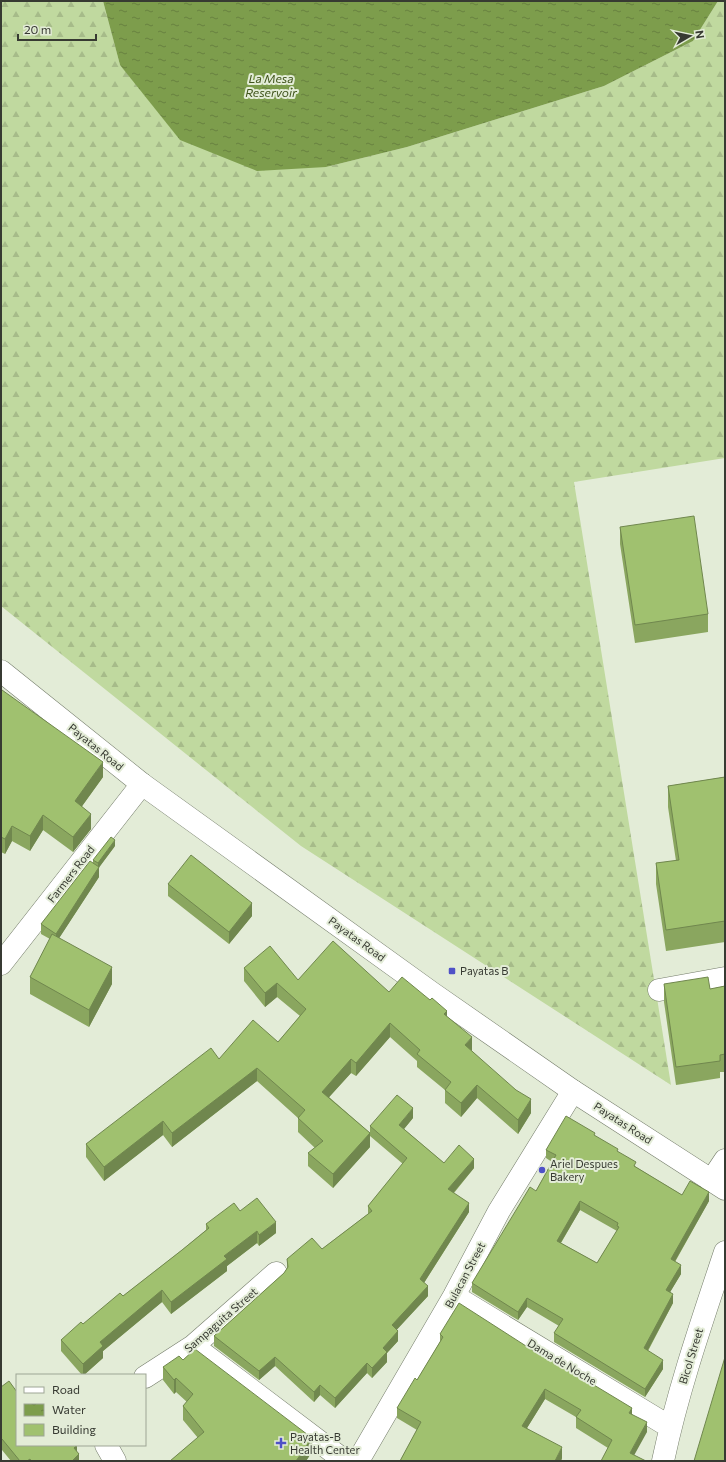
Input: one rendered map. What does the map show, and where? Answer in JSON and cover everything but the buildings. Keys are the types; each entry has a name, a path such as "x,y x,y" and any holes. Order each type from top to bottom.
{"street":[{"name":"Payatas Road","path":"1,671 142,784 426,989 573,1091 718,1185"},
{"name":"Farmers Road","path":"1,964 142,784"},
{"path":"659,990 725,978"},
{"name":"Bulacan Street","path":"358,1461 454,1296 499,1211 573,1091"},
{"path":"718,1185 725,1160"},
{"name":"Bicol Street","path":"663,1461 670,1427 695,1342 725,1252"},
{"name":"Sampaguita Street","path":"146,1376 194,1346 276,1273"},
{"name":"Dama de Noche","path":"454,1296 670,1427"},
{"path":"194,1346 345,1461"},
{"path":"107,1446 115,1461"}],"green space":[{"path":"1,1 103,1 120,65 326,167 407,147 604,86 693,41 718,1 725,1 725,458 574,482 671,1085 301,846 1,606"}],"water":[{"name":"La Mesa Reservoir","path":"103,1 718,1 693,41 604,86 407,147 326,167 257,171 180,140 120,65"}],"place":[{"name":"Payatas B","path":"452,971"},
{"name":"Ariel Despues Bakery","path":"542,1170"},
{"name":"Payatas-B Health Center","path":"281,1443"}]}
